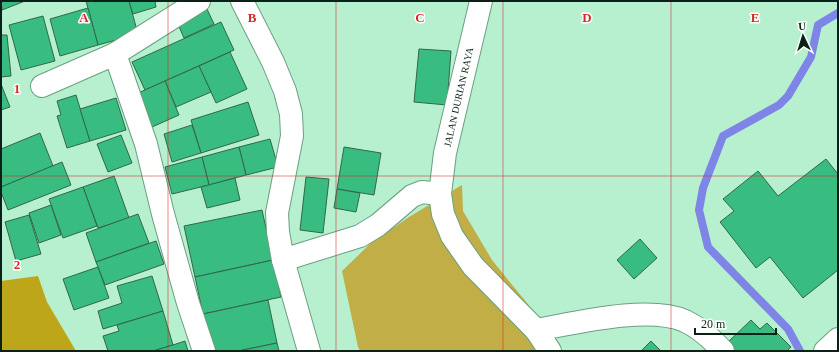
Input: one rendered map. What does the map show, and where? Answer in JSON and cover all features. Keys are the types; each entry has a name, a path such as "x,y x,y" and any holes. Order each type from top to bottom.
{"street":[{"path":"42,86 115,54 199,1"},
{"path":"242,1 273,62 285,91 291,114 292,136 276,212 282,260 309,351"},
{"name":"JALAN DURIAN RAYA","path":"481,1 445,153 440,194 443,214 452,236 473,266 536,330 550,351"},
{"path":"115,54 146,144 163,214 188,303 204,351"},
{"path":"282,260 360,236 378,225 412,196 422,192 440,194"},
{"path":"536,330 617,316 668,317 684,321 698,328 712,338 723,351"},
{"path":"825,351 838,339"}],"shaded area":[{"path":"462,185 463,211 492,260 540,319 534,351 360,351 342,271 371,243 409,217"},
{"path":"38,276 47,302 76,351 1,351 1,281"}],"building":[{"path":"1,1 25,1 2,10"},
{"path":"86,1 129,1 138,34 98,45"},
{"path":"129,1 155,1 156,7 133,14"},
{"path":"88,8 98,45 60,56 50,19"},
{"path":"207,9 214,24 184,38 177,22"},
{"path":"43,16 55,61 21,70 9,25"},
{"path":"221,22 234,50 145,90 132,62"},
{"path":"1,35 7,35 11,76 1,77"},
{"path":"419,49 451,51 447,105 414,102"},
{"path":"230,52 247,89 216,103 199,66"},
{"path":"199,66 211,92 176,107 165,81"},
{"path":"165,81 179,115 152,127 136,94"},
{"path":"1,84 10,107 1,110"},
{"path":"76,95 90,141 67,148 57,116 61,115 57,101"},
{"path":"116,98 126,130 90,141 80,109"},
{"path":"248,102 259,135 201,153 191,120"},
{"path":"192,125 201,153 172,162 164,134"},
{"path":"40,133 53,166 1,187 1,149"},
{"path":"121,135 132,163 108,172 97,144"},
{"path":"270,139 278,167 246,175 239,147"},
{"path":"239,147 246,175 209,185 202,157"},
{"path":"344,147 381,153 374,195 337,189"},
{"path":"202,157 209,185 172,194 165,167"},
{"path":"826,159 838,174 838,270 803,298 770,257 756,268 720,222 734,211 723,199 758,171 778,196"},
{"path":"62,162 71,185 8,210 1,192 1,187"},
{"path":"114,176 129,218 98,228 83,187"},
{"path":"306,177 329,179 323,233 300,230"},
{"path":"235,178 240,200 207,208 201,187"},
{"path":"83,187 97,226 63,238 49,199"},
{"path":"337,189 360,193 356,212 334,208"},
{"path":"51,205 61,235 39,243 29,213"},
{"path":"262,210 273,260 195,277 184,226"},
{"path":"138,214 149,243 96,262 86,233"},
{"path":"29,215 41,254 16,261 5,222"},
{"path":"640,239 657,258 634,279 617,260"},
{"path":"156,241 164,264 105,285 96,262"},
{"path":"273,260 281,297 203,314 195,277"},
{"path":"98,267 109,298 74,310 63,279"},
{"path":"152,276 163,311 103,329 98,311 122,303 117,286"},
{"path":"268,300 277,343 238,351 211,351 203,314"},
{"path":"163,311 173,345 153,351 108,351 103,336 119,331 117,325"},
{"path":"751,320 760,329 767,323 791,347 787,351 733,351 726,344"},
{"path":"185,341 188,351 153,351 173,345"},
{"path":"651,341 661,351 641,351"},
{"path":"277,343 279,351 238,351"}],"waterway":[{"path":"800,351 788,329 708,247 699,210 703,188 723,136 779,105 788,96 811,57 818,25 838,13"}]}
